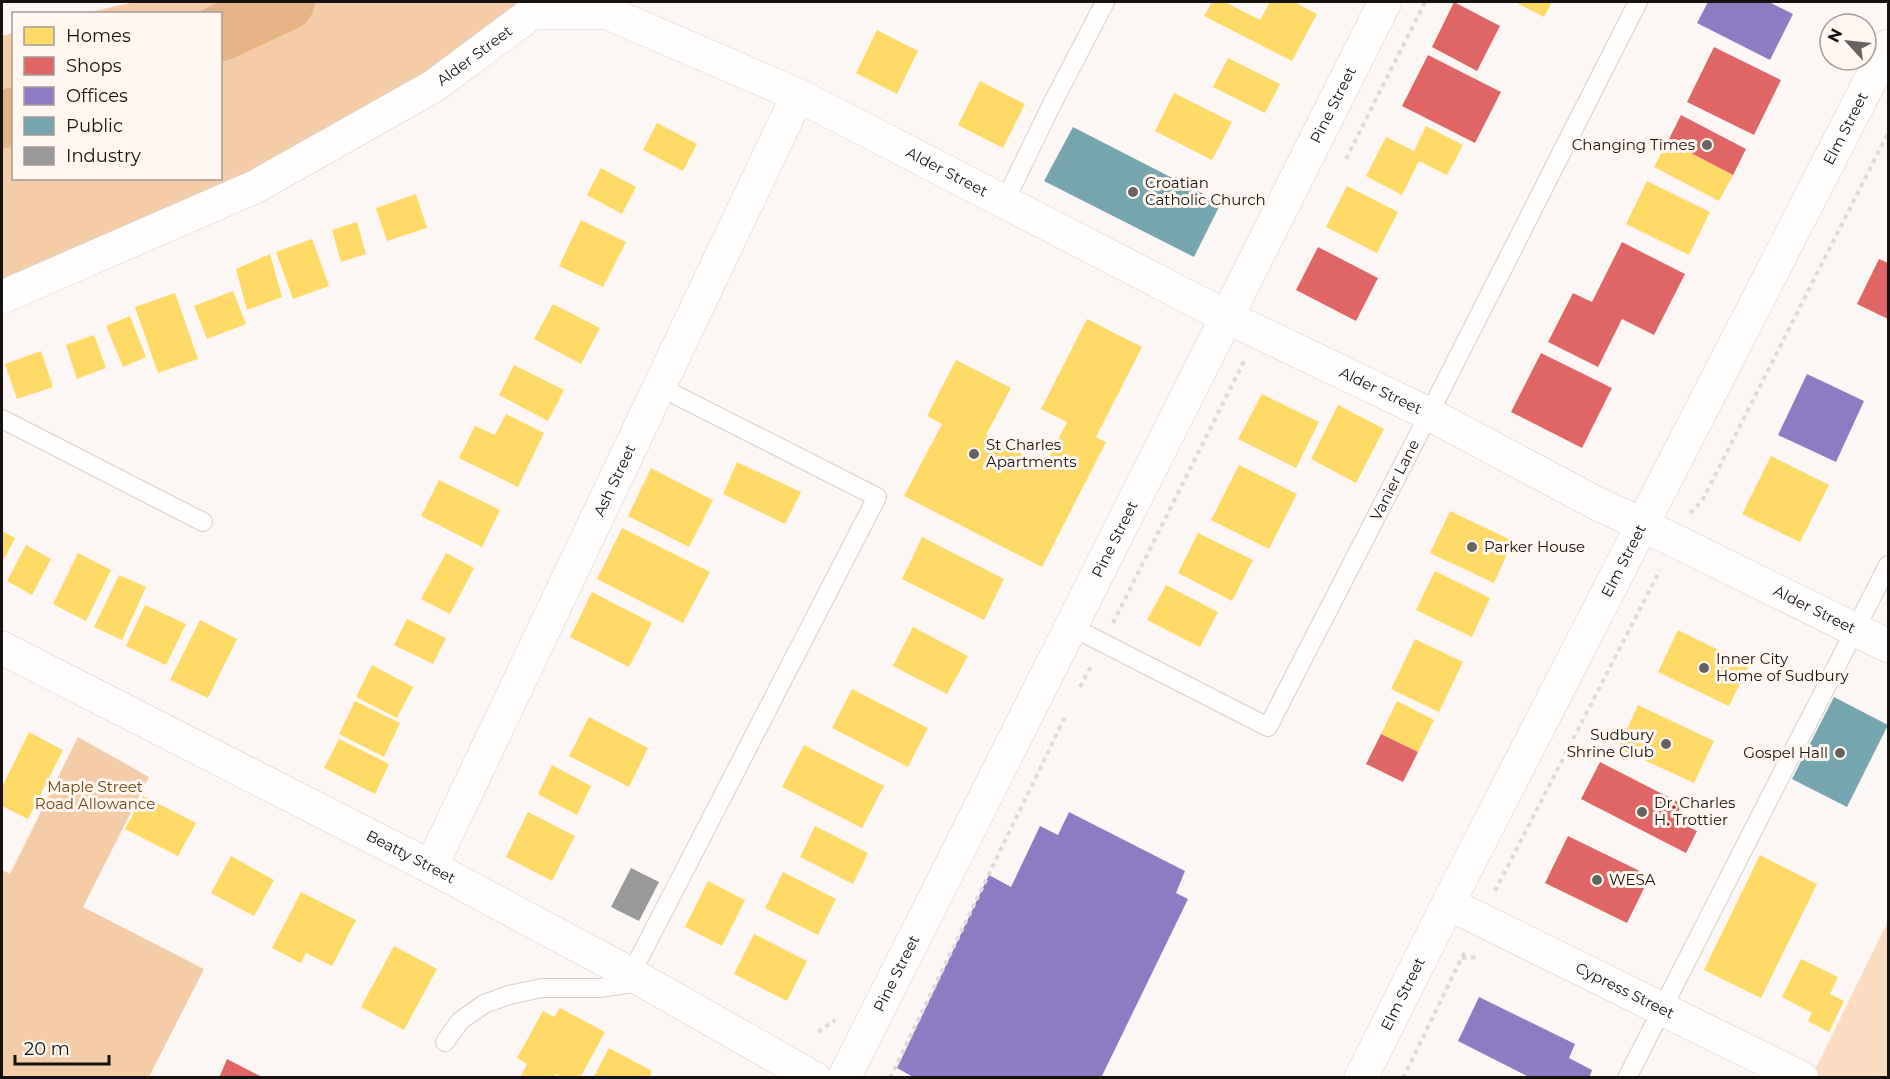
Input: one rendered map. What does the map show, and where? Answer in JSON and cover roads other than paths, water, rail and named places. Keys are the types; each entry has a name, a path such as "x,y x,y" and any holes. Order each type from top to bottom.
{"street":[{"name":"Pine Street","path":"844,1077 1227,317 1275,216 1385,2"},
{"name":"Alder Street","path":"2,297 255,187 435,86 532,13 609,13 798,95 1227,317 1429,414 1596,504 1888,646"},
{"name":"Elm Street","path":"1361,1077 1888,46"},
{"name":"Ash Street","path":"431,867 798,95"},
{"name":"Beatty Street","path":"2,648 431,867 638,978 814,1077"},
{"name":"Cypress Street","path":"1449,904 1802,1077"}],"lane":[{"path":"1004,203 1105,2"},
{"name":"Vanier Lane","path":"1070,626 1268,727 1638,2"},
{"path":"445,1042 460,1022 484,1005 509,995 542,988 599,988 638,978 877,497 660,387"},
{"path":"2,419 203,522"},
{"path":"1628,1077 1888,565"}],"waterway":[{"path":"222,32 286,2"},
{"path":"2,120 12,117"}],"place":[{"name":"Changing Times","path":"1707,145"},
{"name":"Croatian Catholic Church","path":"1133,192"},
{"name":"St Charles Apartments","path":"974,454"},
{"name":"Parker House","path":"1472,547"},
{"name":"Inner City Home of Sudbury","path":"1704,668"},
{"name":"Sudbury Shrine Club","path":"1666,744"},
{"name":"Gospel Hall","path":"1840,753"},
{"name":"Dr. Charles H. Trottier","path":"1642,812"},
{"name":"WESA","path":"1597,880"}],"park label":[{"name":"Maple Street Road Allowance","path":"95,796"}]}
